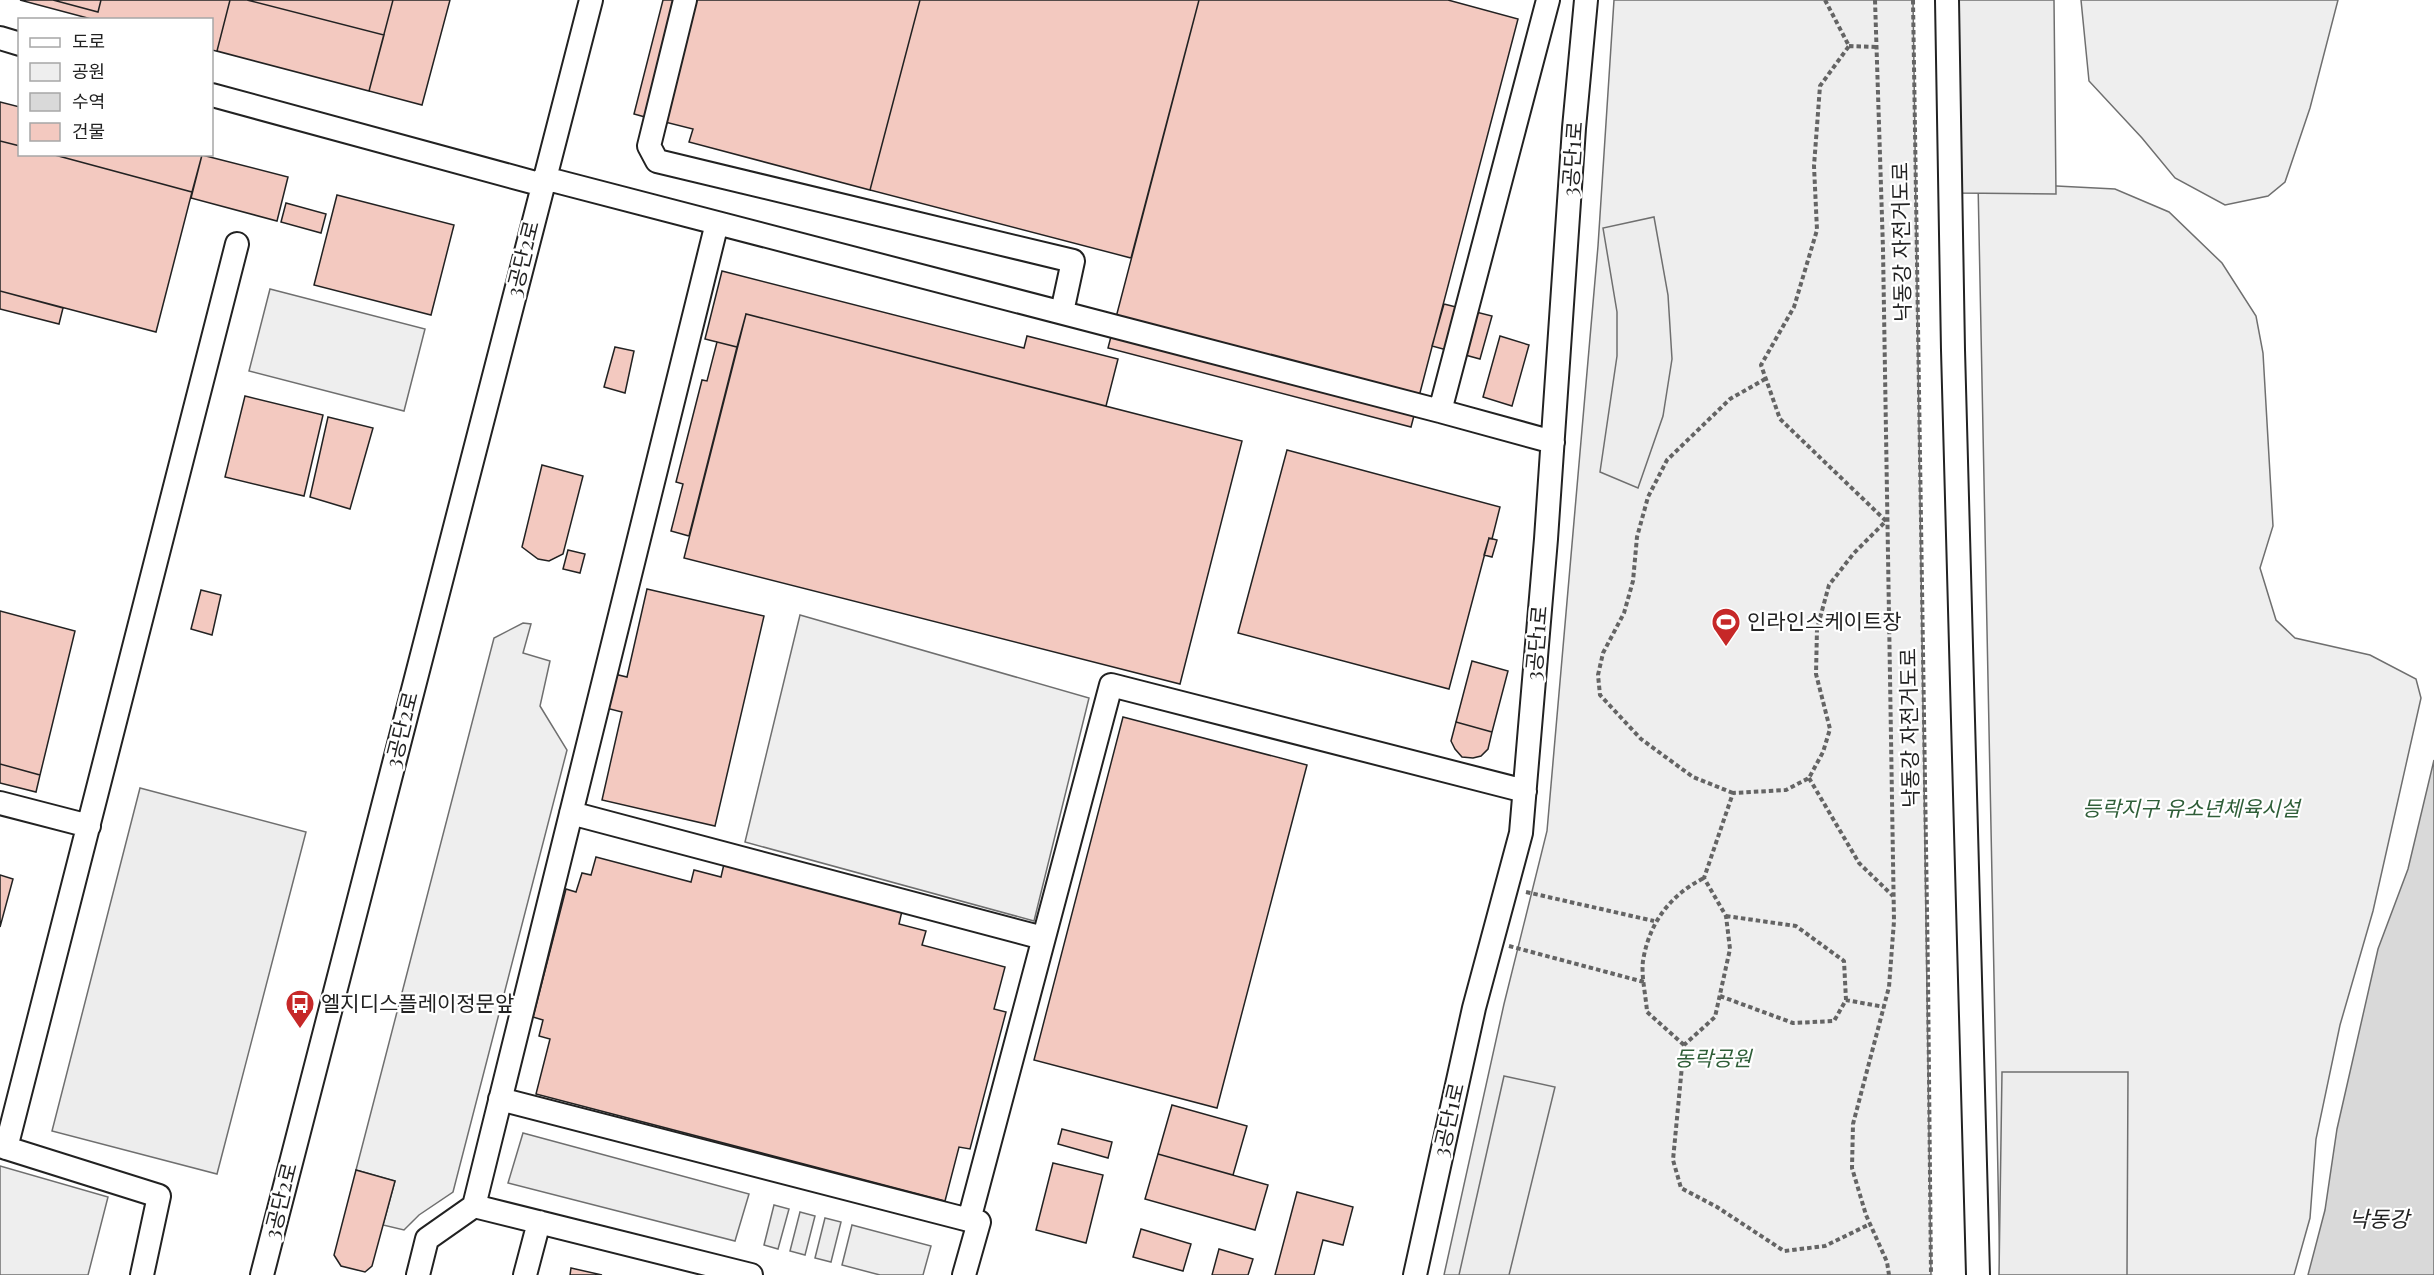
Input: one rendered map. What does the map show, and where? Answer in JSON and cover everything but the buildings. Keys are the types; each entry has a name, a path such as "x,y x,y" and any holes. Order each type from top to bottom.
{"street":[{"name":"3공단2로","path":"262,1275 591,0"},
{"path":"685,0 649,146 657,161 1073,261 1062,312"},
{"path":"1440,411 1548,0"},
{"name":"3공단1로","path":"1415,1275 1474,1008 1521,833 1553,442 1574,128 1586,0"},
{"path":"1947,0 1953,350 1978,1275"},
{"path":"0,38 18,43"},
{"path":"213,95 1062,312 1553,442"},
{"path":"418,1275 428,1239 474,1206 717,223"},
{"path":"142,1275 159,1196 3,1147 237,244"},
{"path":"969,1220 1111,685 1525,791"},
{"path":"0,802 88,826"},
{"path":"571,813 1042,938"},
{"path":"500,1099 979,1222 964,1275"},
{"path":"474,1206 751,1275"},
{"path":"525,1275 538,1222"}],"path":[{"path":"1825,0 1848,46"},
{"path":"1875,0 1883,249 1894,897 1890,976 1853,1124 1852,1168 1870,1224 1887,1262 1889,1275"},
{"name":"낙동강 자전거도로","path":"1913,0 1931,1275"},
{"path":"1848,46 1876,47"},
{"path":"1848,46 1820,86 1814,166 1817,230 1794,307 1761,365 1780,419 1886,521"},
{"path":"1766,379 1730,399 1668,460 1662,469 1648,497 1637,537 1633,581 1624,613 1603,653 1598,675 1600,695 1641,738 1693,777 1733,793 1786,790 1809,778 1823,752 1830,729 1816,675 1817,629 1829,585 1854,553 1886,521"},
{"path":"1809,778 1859,863 1894,897"},
{"path":"1684,1045 1647,1011 1643,962 1654,921 1684,888 1704,879 1733,793"},
{"path":"1704,879 1726,916 1730,949 1715,1017 1684,1045 1673,1160 1681,1188 1717,1207 1784,1251 1825,1246 1870,1224"},
{"path":"1507,887 1654,921"},
{"path":"1720,996 1792,1023 1834,1021 1846,1000 1844,961 1796,926 1726,916"},
{"path":"1492,941 1644,982"},
{"path":"1846,1000 1884,1007"}],"green space":[{"name":"동락공원","path":"1614,0 1913,0 1931,1275 1444,1275 1504,1004 1547,831 1598,246"},
{"path":"2081,0 2338,0 2310,108 2285,182 2268,196 2225,205 2175,178 2142,138 2089,81"},
{"name":"등락지구 유소년체육시설","path":"1978,182 2115,189 2169,212 2222,263 2256,316 2263,353 2273,526 2260,568 2276,620 2295,638 2370,655 2416,679 2421,698 2373,911 2340,1025 2316,1139 2310,1218 2294,1275 2000,1275"},
{"path":"270,289 425,329 404,411 249,371"},
{"path":"800,615 1089,698 1034,921 745,842"},
{"path":"523,623 531,624 523,653 550,661 540,706 567,750 453,1192 419,1215 404,1230 383,1225 395,1181 356,1170 494,638"},
{"path":"0,1166 108,1197 88,1275 0,1275"},
{"path":"774,1205 789,1209 778,1249 764,1245"},
{"path":"800,1212 815,1216 805,1255 790,1251"},
{"path":"825,1218 841,1222 831,1262 815,1258"},
{"path":"852,1225 931,1246 923,1275 880,1275 842,1265"}],"shaded area":[{"path":"1954,0 2054,0 2056,194 1958,193"},
{"path":"1654,217 1668,295 1672,359 1663,416 1638,488 1600,472 1617,356 1617,312 1603,228"},
{"path":"140,788 306,832 217,1174 52,1131"},
{"path":"2002,1072 2128,1072 2127,1275 1999,1275"},
{"path":"1504,1076 1555,1087 1509,1275 1459,1275"},
{"path":"523,1133 749,1194 735,1241 508,1183"}],"water":[{"name":"낙동강","path":"2434,760 2434,1275 2308,1275 2325,1210 2337,1129 2378,949 2408,869"}],"place":[{"name":"인라인스케이트장","path":"1726,648"},
{"name":"엘지디스플레이정문앞","path":"300,1030"}]}
